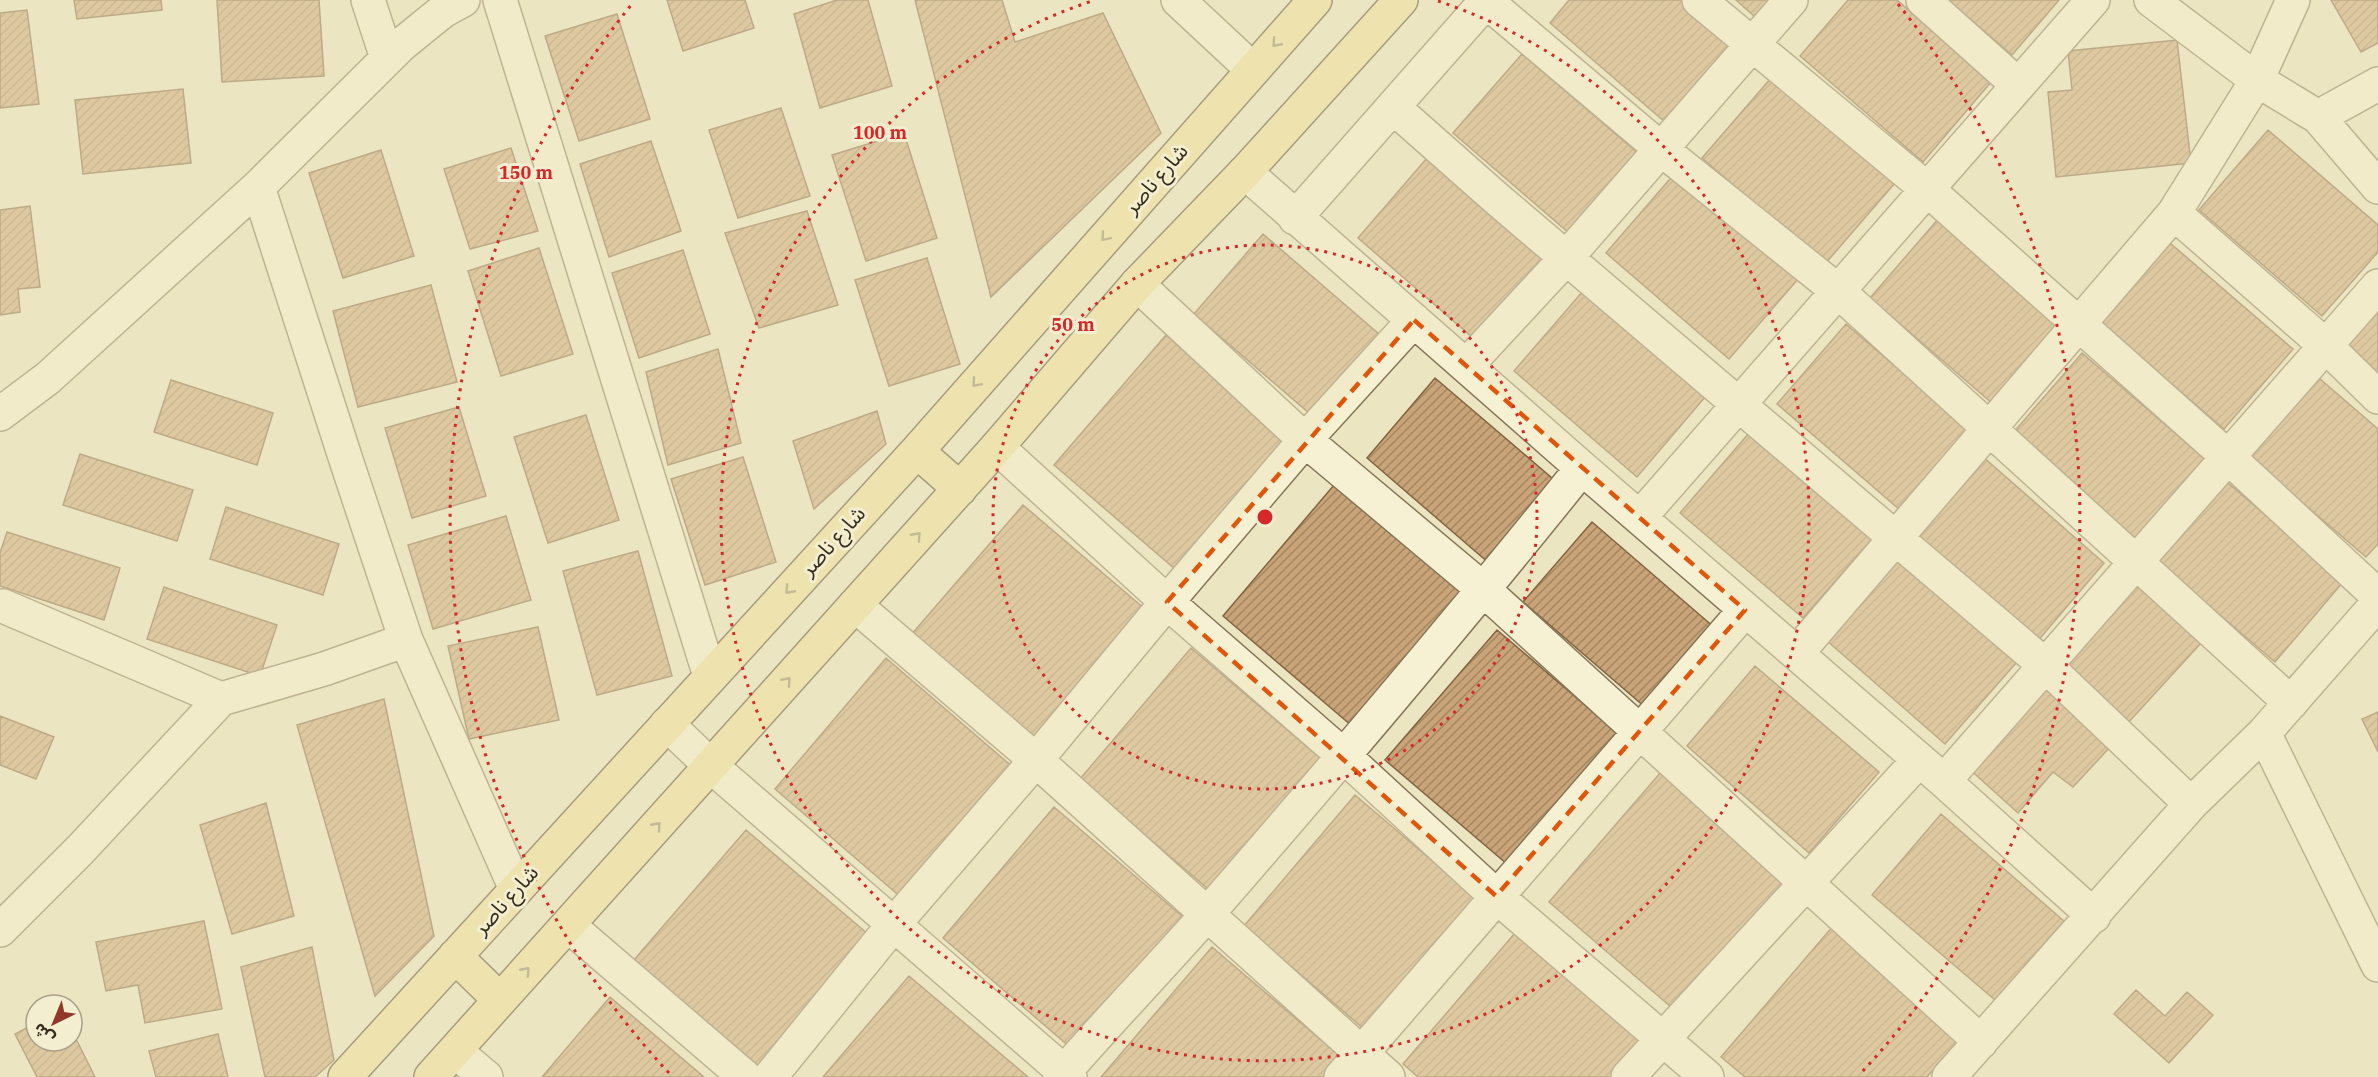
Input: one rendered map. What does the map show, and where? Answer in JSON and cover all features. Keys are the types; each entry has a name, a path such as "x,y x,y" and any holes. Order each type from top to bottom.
{"main road":[{"name":"شارع ناصر","path":"345,1077 916,451 1315,0"},
{"path":"431,1077 998,447 1137,284 1245,172 1401,0"},
{"path":"916,451 960,489"},
{"path":"455,956 500,1000"}],"street":[{"path":"368,0 387,58"},
{"path":"0,414 48,378 258,187 387,58 423,26 463,0"},
{"path":"500,0 710,676"},
{"path":"1178,0 1252,70"},
{"path":"1700,0 1927,189 2228,458 2378,596"},
{"path":"1467,365 1567,257 1791,0"},
{"path":"1923,0 2018,85"},
{"path":"1640,517 2093,0"},
{"path":"2151,0 2257,80 2318,117 2378,187"},
{"path":"1797,653 2174,213 2257,80 2293,0"},
{"path":"1295,218 1487,1 1661,149 1838,291 2291,703"},
{"path":"2318,117 2378,84"},
{"path":"1393,107 1496,198 2046,666 2191,804"},
{"path":"1245,172 1295,218 1944,781 2094,916"},
{"path":"258,187 346,463 406,640 516,889"},
{"path":"2174,213 2326,346 2378,397"},
{"path":"1137,284 1305,440 1484,590 1981,1042"},
{"path":"1944,781 2378,286"},
{"path":"770,1077 894,924 1036,760 1167,602 1305,440 1414,320"},
{"path":"998,447 1167,602 1344,756 1496,896 1707,1077"},
{"path":"667,724 711,766 1065,1075 1344,756 1484,590 1582,468"},
{"path":"1950,1077 2191,804 2264,733 2378,603"},
{"path":"855,605 1036,760 1207,914 1351,1065 1388,1077"},
{"path":"1,607 221,699"},
{"path":"1351,1065 1745,610"},
{"path":"0,930 80,850 221,699 324,669 406,640"},
{"path":"2264,733 2378,965"},
{"path":"1628,1077 1919,760"},
{"path":"568,925 745,1077"},
{"path":"454,1051 486,1077"}],"highlighted area":[{"path":"1414,320 1745,610 1496,896 1167,602"}],"building":[{"path":"74,0 161,0 162,10 77,19"},
{"path":"217,0 319,0 324,76 222,82"},
{"path":"667,0 745,0 754,28 683,51"},
{"path":"837,0 868,0 892,86 820,108 794,14"},
{"path":"915,0 1002,0 1015,42 1103,13 1161,133 991,297"},
{"path":"1569,0 1685,0 1741,49 1673,129 1550,23"},
{"path":"1736,0 1785,0 1764,25"},
{"path":"1848,0 1897,0 1991,82 1923,162 1800,56"},
{"path":"1948,0 2059,0 2012,55"},
{"path":"2331,0 2378,0 2378,43 2361,52"},
{"path":"27,10 39,104 0,108 0,13"},
{"path":"617,14 650,119 579,141 545,36"},
{"path":"2177,40 2191,163 2056,177 2048,92 2072,90 2068,51"},
{"path":"1522,54 1646,160 1577,240 1453,133"},
{"path":"1771,78 1894,184 1825,264 1702,158"},
{"path":"183,89 191,163 83,174 75,100"},
{"path":"781,108 810,196 738,218 709,130"},
{"path":"2268,130 2378,225 2378,252 2322,316 2199,210"},
{"path":"904,133 937,238 866,261 832,155"},
{"path":"651,141 681,231 609,257 580,164"},
{"path":"511,148 538,231 470,249 444,169"},
{"path":"381,150 414,256 343,278 309,173"},
{"path":"1427,158 1550,265 1481,345 1358,238"},
{"path":"1675,173 1798,279 1729,359 1606,253"},
{"path":"30,206 40,287 18,289 20,312 0,315 0,210"},
{"path":"807,211 838,305 759,328 725,233"},
{"path":"1939,218 2062,324 1993,404 1870,298"},
{"path":"1263,234 1386,340 1317,420 1194,314"},
{"path":"2170,243 2293,349 2224,429 2101,323"},
{"path":"539,248 573,354 501,376 468,271"},
{"path":"683,250 710,334 639,358 612,273"},
{"path":"927,258 960,364 889,386 855,280"},
{"path":"431,285 457,382 358,407 333,311"},
{"path":"1583,291 1705,397 1637,477 1514,371"},
{"path":"2378,298 2378,380 2337,343"},
{"path":"1846,324 1969,430 1900,510 1777,404"},
{"path":"1166,335 1294,445 1183,576 1054,465"},
{"path":"718,349 741,443 668,465 646,372"},
{"path":"2082,353 2205,459 2136,539 2013,433"},
{"path":"2312,372 2378,429 2378,544 2366,557 2243,452"},
{"path":"1435,378 1559,484 1490,564 1367,458"},
{"path":"171,380 273,413 257,465 154,432"},
{"path":"459,407 486,496 412,518 385,428"},
{"path":"877,411 886,444 814,509 793,441"},
{"path":"586,415 619,520 548,543 514,437"},
{"path":"1749,433 1872,539 1803,618 1680,513"},
{"path":"80,454 193,490 177,541 63,505"},
{"path":"1982,456 2104,563 2036,643 1912,536"},
{"path":"743,457 776,562 705,585 671,479"},
{"path":"2220,476 2343,582 2275,662 2151,556"},
{"path":"1334,485 1464,595 1352,726 1223,616"},
{"path":"1023,505 1152,615 1040,745 911,635"},
{"path":"226,507 339,544 323,595 210,559"},
{"path":"506,516 531,600 433,629 408,545"},
{"path":"1592,522 1715,628 1646,708 1523,602"},
{"path":"7,532 120,568 104,620 0,586 0,553"},
{"path":"638,551 672,676 597,695 563,571"},
{"path":"1896,559 2016,663 1945,744 1826,640"},
{"path":"2137,580 2202,642 2127,724 2061,665"},
{"path":"164,587 277,625 260,676 147,639"},
{"path":"538,627 559,720 469,739 448,646"},
{"path":"1497,630 1626,740 1514,870 1385,760"},
{"path":"1191,648 1320,758 1208,889 1080,779"},
{"path":"886,658 1015,769 903,899 775,789"},
{"path":"1755,666 1879,772 1809,853 1687,746"},
{"path":"2046,681 2111,746 2073,787 2053,772 2018,813 1966,766"},
{"path":"384,699 434,936 375,996 297,725"},
{"path":"2378,712 2378,752 2362,719"},
{"path":"0,716 54,737 36,779 0,765"},
{"path":"1661,772 1790,882 1678,1013 1549,902"},
{"path":"1355,795 1484,905 1372,1036 1244,926"},
{"path":"266,803 294,916 232,934 200,825"},
{"path":"1054,807 1183,917 1071,1048 943,938"},
{"path":"1941,814 2064,921 1995,1000 1872,895"},
{"path":"746,830 875,940 763,1071 634,960"},
{"path":"204,921 222,1009 145,1023 138,985 106,991 96,942"},
{"path":"1833,926 1962,1037 1927,1077 1745,1077 1721,1057"},
{"path":"1515,933 1644,1043 1615,1077 1418,1077 1403,1064"},
{"path":"312,947 334,1060 315,1077 265,1077 241,967"},
{"path":"1212,947 1341,1057 1324,1077 1101,1077"},
{"path":"909,976 1028,1077 823,1077"},
{"path":"2136,990 2165,1016 2187,992 2213,1015 2169,1063 2114,1014"},
{"path":"610,997 704,1077 542,1077"},
{"path":"24,1029 24,1052 15,1034"},
{"path":"218,1034 228,1077 156,1077 149,1051"},
{"path":"25,1053 83,1053 95,1077 37,1077"}]}
